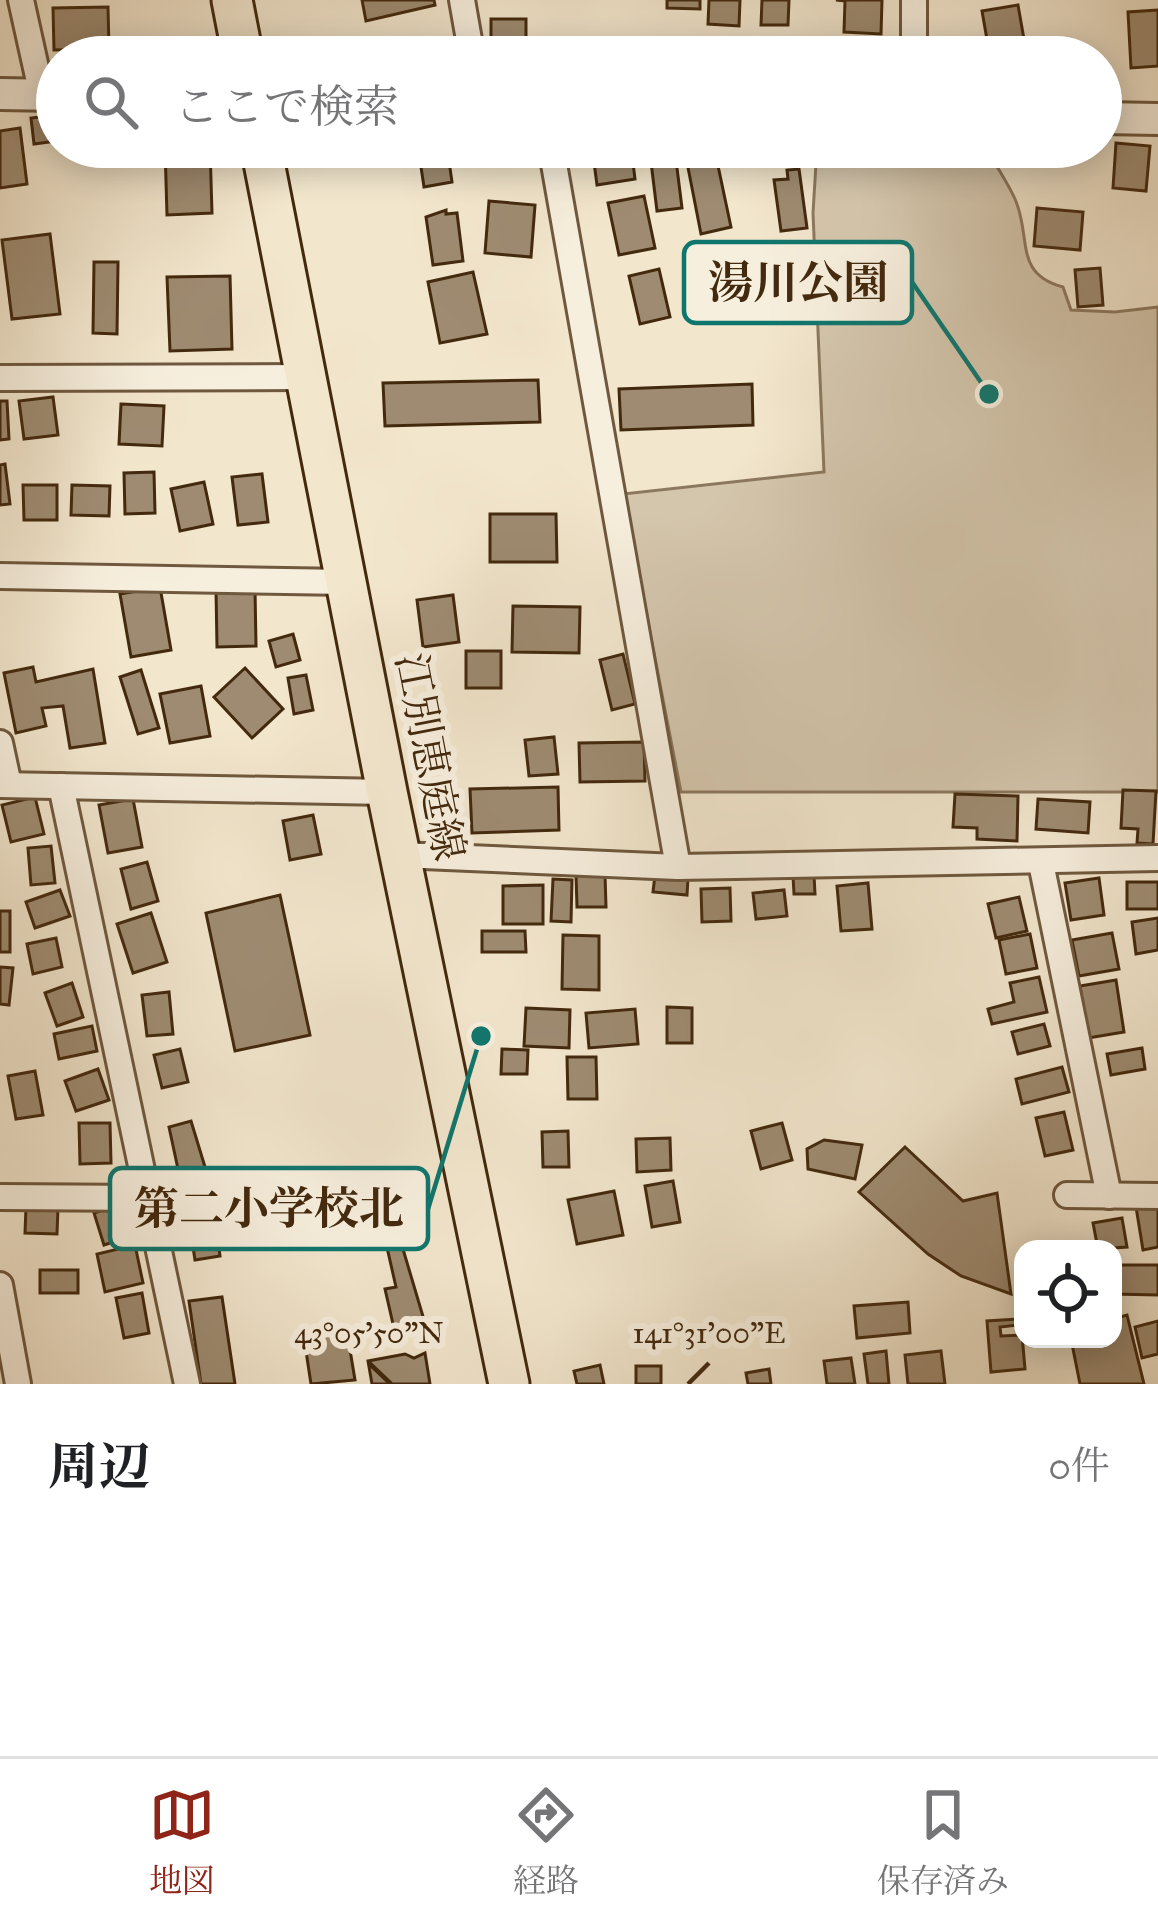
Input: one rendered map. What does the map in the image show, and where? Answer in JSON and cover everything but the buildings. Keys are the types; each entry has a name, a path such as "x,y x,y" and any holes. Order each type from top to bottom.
{"main road":[{"path":"232,0 239,36"},
{"name":"江別恵庭線","path":"265,168 509,1384"}],"street":[{"path":"21,0 36,49"},
{"path":"462,0 468,36"},
{"path":"914,0 914,36"},
{"path":"0,94 36,95"},
{"path":"1122,118 1158,119"},
{"path":"555,168 678,867"},
{"path":"0,378 305,377"},
{"path":"0,576 347,582"},
{"path":"0,743 4,785 387,792"},
{"path":"61,786 187,1384"},
{"path":"400,855 678,867 1158,858"},
{"path":"1041,863 1109,1196"},
{"path":"1067,1195 1158,1196"},
{"path":"0,1197 148,1198"},
{"path":"0,1286 18,1384"}],"shaded area":[{"path":"816,168 998,168 1020,213 1030,263 1047,281 1063,287 1071,310 1158,307 1158,792 681,792 623,494 824,472 813,213"}],"place":[{"name":"湯川公園","path":"989,394"},
{"name":"第二小学校北","path":"481,1036"}]}
